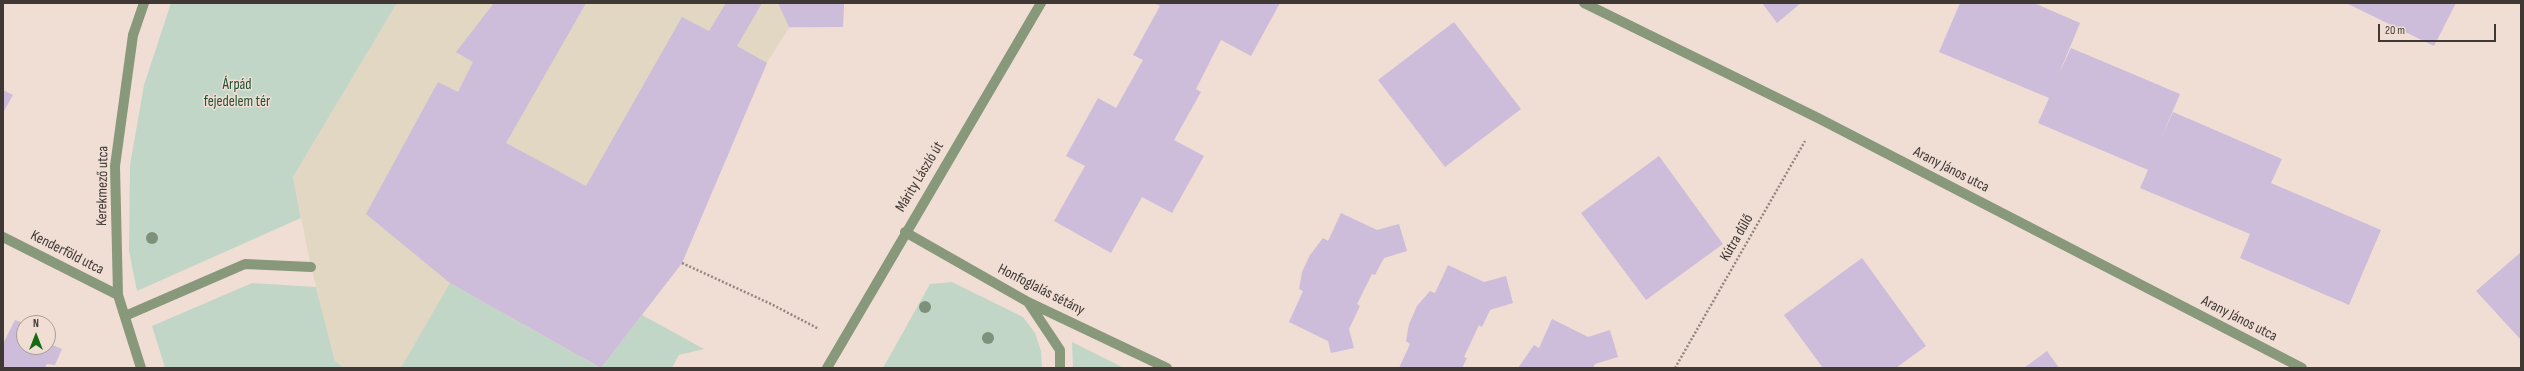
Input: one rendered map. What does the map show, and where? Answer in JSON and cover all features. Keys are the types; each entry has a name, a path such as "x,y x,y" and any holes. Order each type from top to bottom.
{"street":[{"name":"Kerekmező utca","path":"141,368 118,295 115,166 133,35 144,3"},
{"name":"Márity László út","path":"827,368 841,341 1041,3"},
{"name":"Arany János utca","path":"1584,3 1818,118 2302,368"},
{"name":"Honfoglalás sétány","path":"906,232 1028,302 1167,368"},
{"name":"Kenderföld utca","path":"3,237 118,295"},
{"path":"125,316 245,264 311,267"},
{"path":"1028,302 1060,350 1060,368"}],"path":[{"name":"Kútra dűlő","path":"1675,368 1818,118"},
{"path":"682,263 771,304 841,341"}],"shaded area":[{"path":"397,3 844,3 843,27 789,28 765,66 682,263 601,368 344,368 335,361 311,267 293,177"}],"green space":[{"name":"Árpád fejedelem tér","path":"171,3 397,3 293,177 301,218 137,291 129,251 130,165 144,85"},
{"path":"952,282 1023,317 1035,333 1041,351 1042,368 883,368 930,284"},
{"path":"252,283 316,287 335,361 344,368 165,368 152,326"},
{"path":"450,283 600,368 401,368"},
{"path":"642,315 704,349 679,355 672,368 601,368"},
{"path":"1072,342 1124,368 1073,368"}],"building":[{"path":"494,3 586,3 506,143 586,186 682,17 709,31 726,3 762,3 737,46 767,63 682,263 601,368 450,283 366,214 438,82 458,92 473,62 456,52"},
{"path":"778,3 844,3 843,27 789,27"},
{"path":"1154,3 1280,3 1251,56 1221,40 1196,89 1201,92 1174,140 1204,156 1172,213 1142,197 1111,253 1054,221 1085,166 1066,156 1098,98 1116,108 1143,60 1133,55 1160,6"},
{"path":"1762,3 1801,3 1777,23"},
{"path":"1960,3 2034,3 2080,23 2058,76 2071,48 2180,94 2160,141 2173,112 2282,159 2271,183 2381,230 2349,305 2240,258 2250,234 2140,188 2148,170 2038,123 2049,98 1939,52"},
{"path":"2346,3 2456,3 2434,46"},
{"path":"1454,22 1521,109 1445,167 1378,80"},
{"path":"3,90 13,95 3,113"},
{"path":"1659,156 1723,244 1646,300 1581,213"},
{"path":"1341,213 1377,230 1399,224 1407,251 1384,258 1375,275 1372,274 1357,304 1360,306 1349,329 1354,348 1331,353 1328,341 1289,322 1303,291 1299,289 1302,272 1310,255 1323,238 1328,241"},
{"path":"2521,252 2521,340 2476,291"},
{"path":"1862,258 1926,346 1896,368 1823,368 1784,315"},
{"path":"1448,265 1484,282 1506,276 1513,303 1490,310 1482,327 1479,325 1464,357 1467,358 1462,368 1399,368 1410,344 1406,341 1409,324 1417,306 1430,291 1435,293"},
{"path":"1552,319 1588,337 1610,330 1618,357 1595,364 1593,368 1518,368 1534,345 1539,348"},
{"path":"15,320 16,355 56,355 56,346 62,349 55,365 47,364 45,368 3,368 3,344"},
{"path":"2047,351 2059,368 2024,368"}]}
